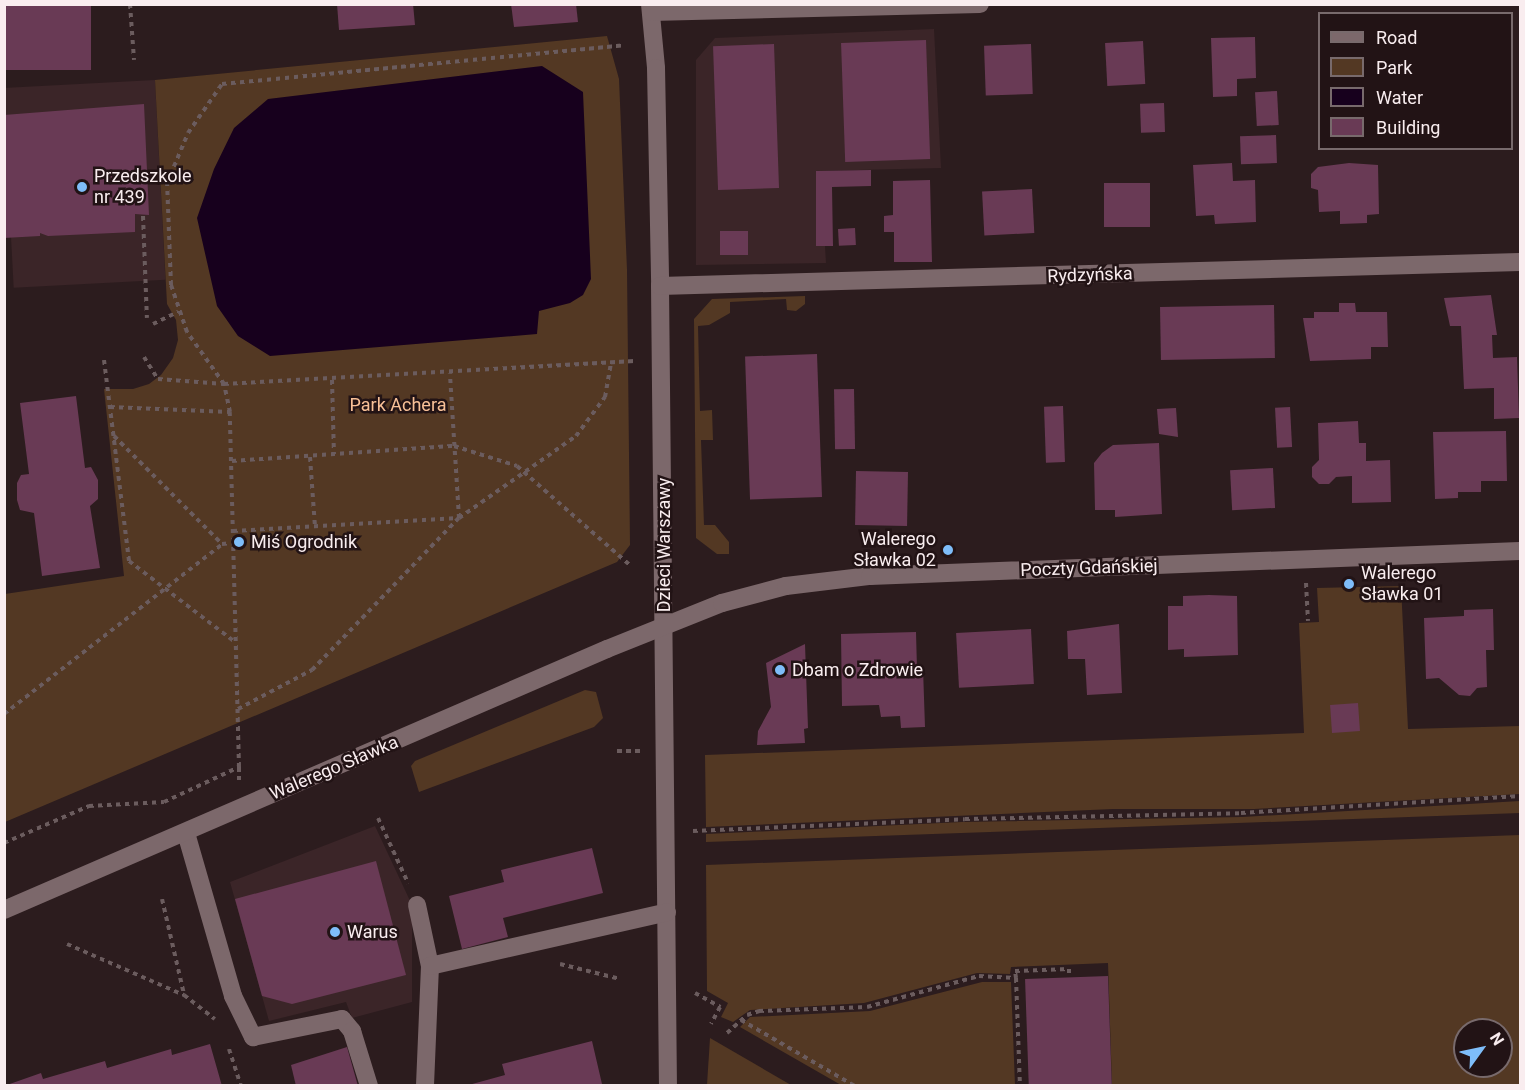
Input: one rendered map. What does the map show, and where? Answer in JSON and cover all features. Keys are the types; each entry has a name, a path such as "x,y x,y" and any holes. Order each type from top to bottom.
{"street":[{"path":"651,8 980,4"},
{"name":"Dzieci Warszawy","path":"651,8 656,68 660,286 668,1086"},
{"name":"Rydzyńska","path":"660,286 1521,262"},
{"name":"Poczty Gdańskiej","path":"664,627 722,603 826,579 1521,551"},
{"name":"Walerego Sławka","path":"4,910 664,627"},
{"path":"186,833 233,996 253,1037 342,1019 352,1031 369,1086"},
{"path":"417,904 430,966 425,1086"},
{"path":"430,966 667,912"}],"path":[{"path":"130,4 134,60"},
{"path":"240,808 230,412 224,384 187,332 178,312 171,285 167,183 188,133 222,84 624,45"},
{"path":"143,216 147,318"},
{"path":"153,324 178,312"},
{"path":"144,357 158,379 224,384 332,380 634,361"},
{"path":"104,360 129,561 236,642"},
{"path":"237,709 312,670 459,518 576,436 605,397 611,363"},
{"path":"450,373 459,518"},
{"path":"332,380 334,454"},
{"path":"110,407 230,412"},
{"path":"113,435 222,544"},
{"path":"231,461 454,446 526,473 631,566"},
{"path":"310,457 315,526"},
{"path":"233,531 459,518"},
{"path":"4,714 222,544 233,543"},
{"path":"1306,582 1308,621"},
{"path":"617,751 641,751"},
{"path":"4,843 89,806 164,802 238,767"},
{"path":"693,831 966,819 1241,813 1521,796"},
{"path":"378,818 417,904"},
{"path":"162,899 184,995"},
{"path":"67,944 184,995 220,1022"},
{"path":"557,963 620,980"},
{"path":"1020,1086 1015,971 1069,969 1069,976"},
{"path":"727,1033 741,1020 759,1011 867,1006 979,976 1016,978"},
{"path":"695,993 720,1007 711,1024"},
{"path":"741,1020 855,1086"},
{"path":"227,1043 241,1086"}],"shaded area":[{"path":"934,29 941,168 816,171 816,246 825,246 826,263 696,265 696,60 715,38"},
{"name":"Przedszkole nr 439","path":"155,80 165,280 14,288 4,88"},
{"path":"375,826 412,905 412,1002 352,1018 346,1002 269,1021 230,882"}],"green space":[{"name":"Park Achera","path":"607,36 619,79 627,270 630,545 617,562 5,822 5,594 124,576 104,389 133,389 149,384 161,375 173,358 178,340 176,320 167,304 155,80"},
{"path":"805,296 805,304 796,311 787,310 786,299 730,302 730,313 709,325 698,326 700,411 712,410 713,440 701,440 704,525 715,525 729,542 729,554 717,554 696,538 694,319 712,299"},
{"path":"1401,586 1408,729 1520,726 1520,794 1254,809 1113,809 706,827 705,755 1304,733 1299,623 1319,622 1317,588"},
{"path":"585,690 596,692 603,718 594,727 419,792 411,766 415,761"},
{"path":"1520,801 1520,813 706,842 706,834 962,822 1242,817"},
{"path":"1520,835 1520,1085 1112,1085 1108,963 1011,967 1010,974 977,973 864,1003 750,1010 733,1022 721,1017 728,1003 707,991 706,865"},
{"path":"982,982 1011,982 1015,1085 841,1085 740,1027 750,1017 870,1011"},
{"path":"710,1038 791,1085 707,1085"}],"water":[{"path":"542,66 583,92 591,279 583,295 570,303 539,311 537,334 270,356 238,336 217,306 197,218 214,169 234,128 268,99"}],"building":[{"path":"5,4 91,4 91,70 5,70"},
{"path":"337,4 413,4 415,25 339,30"},
{"path":"511,4 576,4 578,22 514,27"},
{"path":"1255,37 1256,78 1237,79 1237,96 1213,97 1211,38"},
{"path":"926,40 930,159 845,162 841,43"},
{"path":"1143,41 1145,84 1107,86 1105,43"},
{"path":"774,44 779,188 718,190 713,46"},
{"path":"1031,44 1033,94 986,96 984,46"},
{"path":"1277,91 1279,125 1257,126 1255,92"},
{"path":"1164,103 1165,132 1141,133 1140,104"},
{"path":"144,104 149,215 135,214 135,232 48,236 40,233 40,236 4,238 4,115"},
{"path":"1276,135 1277,163 1241,164 1240,136"},
{"path":"1232,163 1233,181 1255,180 1256,222 1215,224 1214,215 1196,216 1193,165"},
{"path":"1349,163 1378,165 1379,214 1367,215 1367,223 1340,224 1340,211 1319,212 1318,190 1311,188 1311,174 1318,167"},
{"path":"871,170 871,186 832,187 833,246 816,246 816,171"},
{"path":"930,180 932,262 894,262 894,232 884,232 884,216 893,215 893,181"},
{"path":"1104,183 1150,183 1150,227 1104,227"},
{"path":"1032,189 1034,233 984,236 982,192"},
{"path":"855,228 856,245 839,246 838,229"},
{"path":"720,231 748,231 748,255 720,255"},
{"path":"1491,295 1497,335 1492,335 1493,358 1517,357 1519,418 1494,419 1494,388 1464,389 1461,326 1450,326 1444,298"},
{"path":"1339,303 1355,303 1356,312 1387,312 1388,347 1371,347 1371,359 1310,361 1303,318 1314,318 1314,312 1339,312"},
{"path":"1274,305 1275,358 1161,360 1160,307"},
{"path":"817,354 822,497 750,499 745,357"},
{"path":"834,389 854,389 855,449 835,449"},
{"path":"76,396 85,468 91,467 98,480 98,499 90,506 100,568 42,576 34,513 20,510 17,500 17,483 21,475 29,474 20,403"},
{"path":"1063,406 1065,462 1046,463 1044,407"},
{"path":"1290,407 1292,447 1277,448 1275,408"},
{"path":"1176,408 1178,437 1159,434 1157,409"},
{"path":"1358,421 1359,443 1366,443 1366,461 1390,460 1391,502 1352,503 1352,476 1336,477 1329,484 1319,484 1312,477 1312,467 1319,460 1318,423"},
{"path":"1506,431 1507,481 1481,481 1481,492 1458,492 1458,498 1435,499 1433,432"},
{"path":"1159,443 1162,514 1115,517 1115,510 1095,510 1094,463 1102,453 1113,445"},
{"path":"1273,468 1275,508 1232,510 1230,470"},
{"path":"856,471 908,472 907,526 855,525"},
{"path":"1183,596 1237,596 1238,655 1184,657 1184,649 1168,650 1168,606 1183,606"},
{"path":"1493,609 1494,650 1486,650 1487,687 1477,688 1470,696 1459,695 1439,678 1426,679 1424,618 1464,616 1464,610"},
{"path":"1119,624 1122,693 1087,695 1085,659 1068,659 1067,631"},
{"path":"1031,629 1034,684 959,688 956,633"},
{"path":"916,632 917,669 923,668 925,727 901,728 900,716 881,717 879,705 842,706 841,634"},
{"path":"805,644 808,728 804,729 805,743 757,745 758,731 771,707 766,663"},
{"path":"1358,703 1360,731 1332,733 1330,705"},
{"path":"592,848 603,893 503,918 508,937 462,949 449,896 504,882 501,870"},
{"name":"Warus","path":"376,861 406,975 292,1004 262,996 235,899"},
{"path":"1108,976 1112,1086 1029,1086 1025,979"},
{"path":"592,1041 602,1084 465,1086 505,1075 502,1064"},
{"path":"210,1044 222,1086 4,1086 41,1073 43,1079 105,1061 107,1068 171,1049 172,1055"},
{"path":"347,1047 358,1086 296,1086 291,1065"}],"place":[{"name":"Przedszkole nr 439","path":"82,187"},
{"name":"Miś Ogrodnik","path":"239,542"},
{"name":"Walerego Sławka 02","path":"948,550"},
{"name":"Walerego Sławka 01","path":"1349,584"},
{"name":"Dbam o Zdrowie","path":"780,670"},
{"name":"Warus","path":"335,932"}]}
